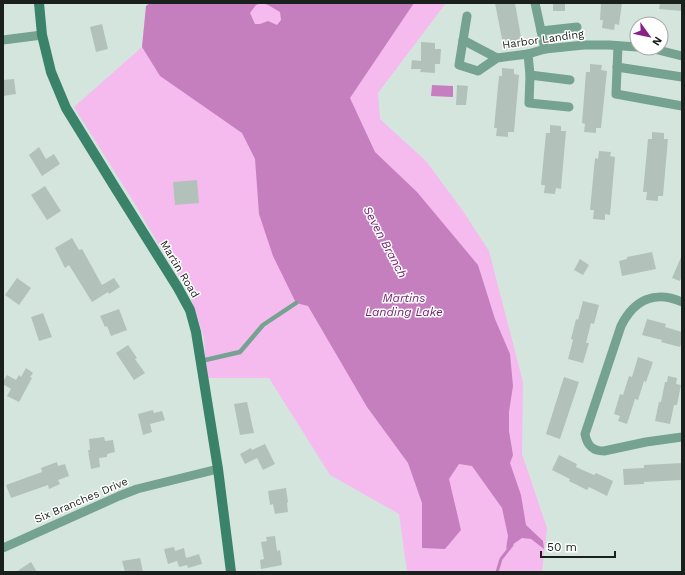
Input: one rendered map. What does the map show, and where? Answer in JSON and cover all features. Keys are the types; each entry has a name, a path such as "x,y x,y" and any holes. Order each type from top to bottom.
{"street":[{"name":"Martin Road","path":"39,3 42,35 51,72 66,108 178,288 190,310 196,332 218,469 231,572"},
{"path":"535,3 545,50"},
{"name":"Harbor Landing","path":"467,16 459,65 478,71 497,58 545,50 584,45 629,47"},
{"path":"541,31 577,27"},
{"path":"3,40 42,35"},
{"path":"463,40 497,58"},
{"path":"618,46 616,94 682,106"},
{"path":"669,53 682,56"},
{"path":"528,54 530,75 529,104 569,107"},
{"path":"617,67 682,77"},
{"path":"530,75 570,80"},
{"path":"682,302 673,298 654,297 643,301 634,307 626,316 621,326 585,434 586,441 590,447 597,451 682,437"},
{"name":"Six Branches Drive","path":"3,548 137,489 218,469"}],"lane":[{"path":"200,361 240,352 263,325 296,303"}],"shaded area":[{"path":"150,3 446,3 378,93 380,119 426,161 463,211 489,251 523,382 522,454 547,528 542,572 407,572 399,514 330,475 269,378 206,378 204,338 188,289 162,250 74,107 142,47 146,6"}],"water":[{"name":"Martins Landing Lake","path":"150,3 262,3 414,3 350,98 375,152 417,192 478,265 495,319 510,354 513,386 509,412 509,431 513,455 510,463 521,495 526,525 543,541 544,549 531,539 522,538 506,549 508,536 502,508 472,466 459,464 449,479 461,530 445,549 422,548 422,503 408,463 367,407 308,306 296,303 273,256 259,214 255,159 242,133 160,76 142,47 146,6","holes":["262,3 280,12 281,20 277,25 268,21 255,24 250,13 256,5"]},
{"path":"432,85 453,86 453,97 431,96"}],"building":[{"path":"495,3 515,3 522,43 506,47 505,39 502,39"},
{"path":"553,3 565,3 565,11 553,11"},
{"path":"601,3 622,3 619,25 615,24 614,30 602,28 603,20 600,20"},
{"path":"660,3 682,3 682,11 659,9"},
{"path":"102,24 108,49 96,52 90,27"},
{"path":"421,42 435,43 435,49 441,49 440,64 435,64 435,73 420,72 421,69 411,69 412,60 421,61"},
{"path":"590,64 602,65 601,70 607,71 601,128 596,128 596,133 584,132 585,124 582,123 586,72 590,72"},
{"path":"502,68 514,69 514,74 519,75 514,132 508,132 508,137 496,136 497,128 494,128 499,76 502,76"},
{"path":"14,79 16,94 3,96 3,80"},
{"path":"457,85 468,86 466,105 456,105"},
{"path":"550,125 561,126 561,131 566,131 561,189 556,188 555,194 544,193 545,185 541,185 546,133 550,133"},
{"path":"652,132 664,133 664,139 668,139 663,196 658,196 658,201 646,200 647,192 643,192 648,139 652,139"},
{"path":"39,147 46,159 54,154 60,164 42,176 29,155"},
{"path":"599,151 611,152 610,156 615,157 610,215 605,214 605,220 593,219 594,210 590,210 595,158 598,159"},
{"path":"197,180 199,203 175,205 173,182"},
{"path":"45,186 61,211 47,220 31,195"},
{"path":"72,238 79,250 82,249 102,285 114,278 120,287 109,294 108,292 92,302 69,265 65,268 55,248"},
{"path":"652,252 656,269 622,276 619,261 627,259 627,257"},
{"path":"682,255 682,276 680,281 672,278"},
{"path":"580,259 589,265 583,275 574,270"},
{"path":"17,278 31,288 19,305 5,295"},
{"path":"583,301 599,305 594,324 591,323 586,343 589,343 583,363 568,359 576,319 578,320"},
{"path":"119,309 127,330 111,336 107,326 105,327 100,316"},
{"path":"43,313 52,337 39,341 31,317"},
{"path":"647,319 666,324 665,327 682,332 680,347 661,342 662,340 642,335"},
{"path":"128,345 137,358 135,359 145,373 134,380 116,353"},
{"path":"638,357 653,362 646,382 644,381 638,400 635,399 627,424 618,421 620,416 614,414 620,394 623,395 629,376 632,377"},
{"path":"26,368 33,373 30,377 32,378 19,402 7,396 11,389 3,384 3,382 7,375 16,380 19,375 21,377"},
{"path":"668,376 677,378 676,384 681,385 677,405 674,405 670,424 655,421 659,402 661,402 665,382 667,382"},
{"path":"564,377 579,382 560,439 546,434"},
{"path":"247,402 254,433 240,435 234,404"},
{"path":"153,410 154,413 162,411 165,420 150,424 152,432 143,435 138,414"},
{"path":"104,437 105,441 113,440 115,452 107,454 107,457 99,458 100,467 91,469 88,450 90,450 89,439"},
{"path":"265,444 275,464 263,470 257,458 245,464 240,454 251,448 252,450"},
{"path":"559,455 577,464 576,467 594,475 596,473 613,481 607,496 589,487 587,490 552,470"},
{"path":"57,462 58,466 65,464 69,476 58,480 60,484 49,489 48,485 11,498 6,485 42,472 41,468"},
{"path":"682,463 682,480 644,482 644,484 624,485 623,469 644,468 644,465"},
{"path":"286,488 288,512 275,514 273,504 270,505 268,491"},
{"path":"275,536 277,551 280,550 282,565 261,569 260,560 264,559 261,542 267,541 266,537"},
{"path":"174,547 175,551 184,548 186,558 199,554 202,564 188,568 187,565 179,567 177,561 168,564 164,549"},
{"path":"140,558 143,572 125,572 122,561"},
{"path":"31,562 37,572 16,572"}],"waterway":[{"name":"Seven Branch","path":"497,572 501,559 512,545 512,542"}]}
